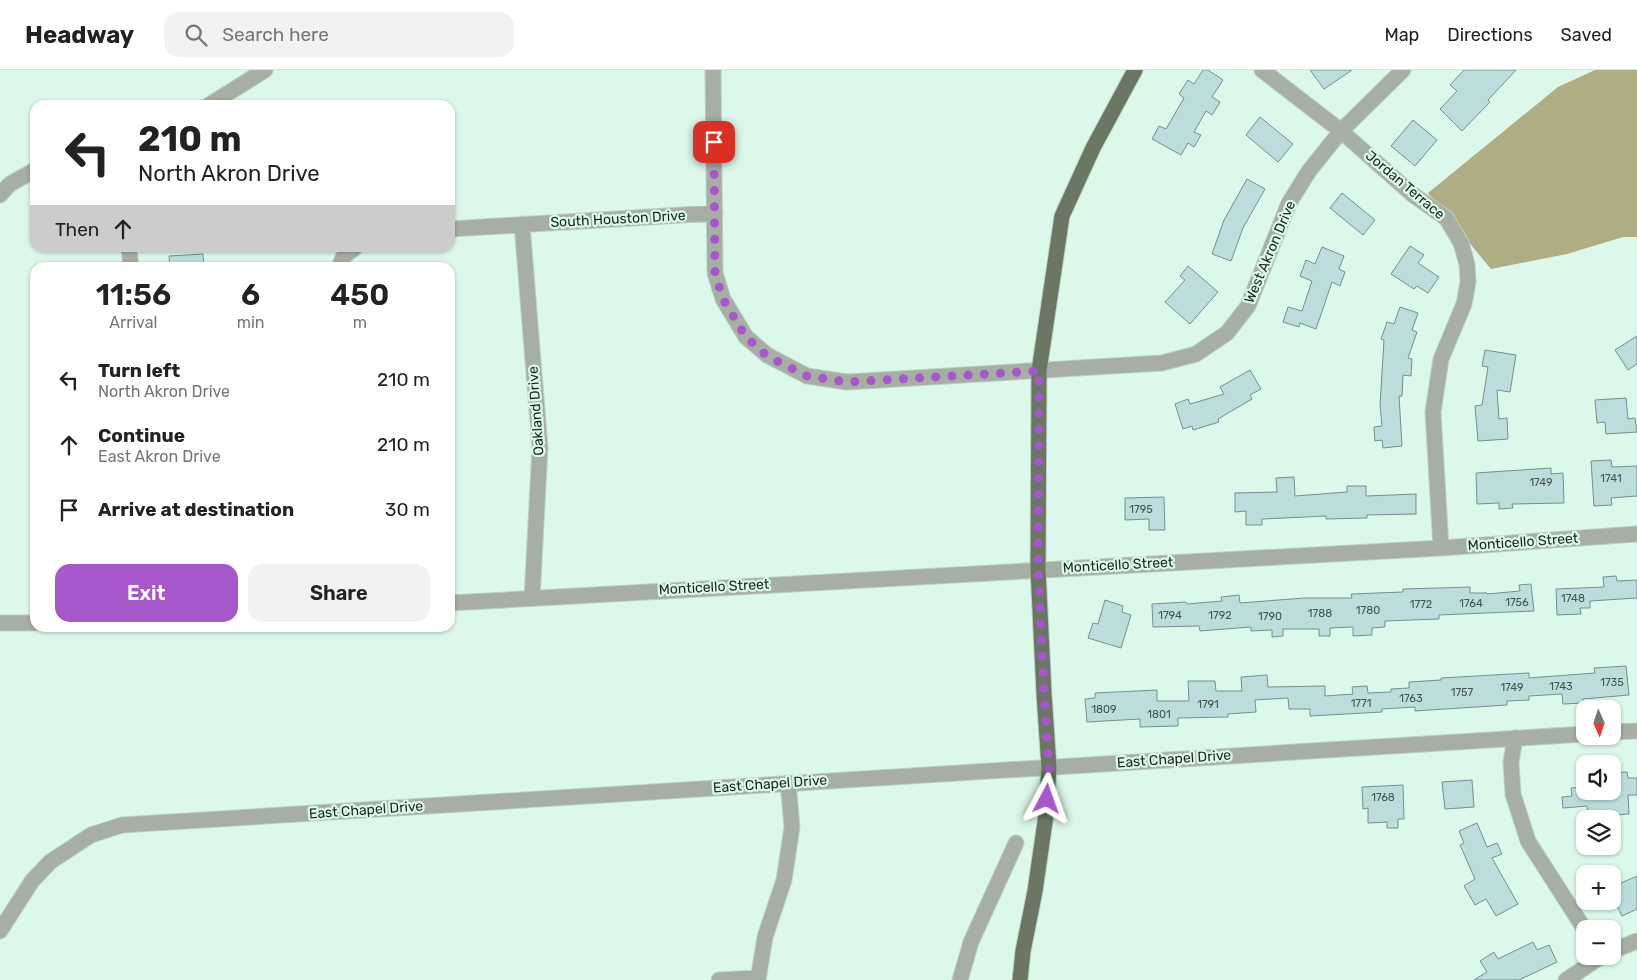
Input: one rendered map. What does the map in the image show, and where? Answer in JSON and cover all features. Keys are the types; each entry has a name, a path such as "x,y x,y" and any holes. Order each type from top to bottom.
{"main road":[{"path":"1020,980 1023,950 1035,891 1046,815 1049,767 1038,569 1039,371 1062,216 1093,148 1136,70"}],"street":[{"path":"216,100 265,70"},
{"name":"West Akron Drive","path":"713,70 715,273 723,299 746,337 767,356 807,376 847,382 1162,363 1196,354 1227,333 1248,306 1289,203 1309,171 1341,131 1404,70"},
{"name":"Jordan Terrace","path":"1262,70 1341,131 1412,194 1446,218 1461,243 1467,264 1468,282 1464,304 1441,359 1433,412 1441,548"},
{"path":"0,195 10,184 30,173"},
{"name":"South Houston Drive","path":"455,229 715,213"},
{"name":"Oakland Drive","path":"522,224 540,448 532,598"},
{"path":"341,262 343,257 350,252"},
{"name":"Monticello Street","path":"455,602 1441,548 1637,534"},
{"path":"0,623 30,623"},
{"path":"1621,731 1637,730"},
{"name":"East Chapel Drive","path":"0,931 32,881 50,862 91,835 122,825 1576,735"},
{"path":"1515,738 1511,762 1513,794 1528,842 1579,920"},
{"path":"720,980 758,979 765,937 784,880 788,854 792,827 788,783"},
{"path":"960,980 971,942 1016,843"},
{"path":"1621,947 1637,940"},
{"path":"1566,980 1588,965"}],"shaded area":[{"path":"1595,70 1637,70 1637,237 1623,237 1567,254 1491,269 1428,193 1558,87"}],"building":[{"path":"1203,70 1208,70 1223,80 1212,97 1220,102 1212,115 1206,111 1194,132 1201,135 1194,147 1188,143 1181,155 1152,139 1159,126 1166,129 1184,98 1179,94 1188,80 1194,84"},
{"path":"1310,70 1352,70 1324,89"},
{"path":"1464,70 1516,70 1488,100 1490,102 1462,131 1440,109 1457,91 1450,85"},
{"path":"1260,117 1293,144 1278,162 1246,135"},
{"path":"1413,120 1437,140 1415,166 1391,146"},
{"path":"1247,179 1265,189 1243,228 1231,261 1212,254 1224,220"},
{"path":"1342,193 1375,220 1363,235 1330,208"},
{"path":"1410,246 1424,255 1418,263 1439,277 1428,293 1417,286 1414,289 1391,274"},
{"path":"1322,247 1344,256 1339,269 1345,272 1340,286 1332,282 1316,329 1300,323 1299,327 1283,322 1288,307 1302,311 1312,281 1300,276 1306,260 1315,264"},
{"path":"203,254 204,262 170,262 169,256"},
{"path":"1188,266 1218,292 1190,324 1165,302 1185,280 1180,276"},
{"path":"1400,307 1418,313 1412,330 1417,332 1408,358 1412,359 1411,376 1403,375 1402,396 1399,396 1402,446 1383,448 1382,440 1375,441 1374,427 1382,426 1380,405 1384,340 1381,339 1387,322 1394,324"},
{"path":"1637,336 1637,364 1628,370 1615,350"},
{"path":"1485,350 1516,355 1510,392 1497,390 1499,419 1507,418 1508,439 1478,441 1475,406 1482,405 1488,367 1482,366"},
{"path":"1250,370 1261,389 1250,395 1252,399 1218,419 1219,422 1193,430 1192,426 1183,429 1175,404 1188,399 1190,404 1224,394 1220,387"},
{"path":"1626,398 1628,419 1635,418 1637,432 1606,434 1605,422 1597,423 1595,400"},
{"path":"1611,460 1612,467 1637,466 1637,496 1611,498 1612,505 1594,506 1591,461"},
{"path":"1551,468 1551,474 1563,473 1564,503 1512,504 1513,508 1499,509 1499,503 1477,504 1476,473"},
{"path":"1294,477 1295,496 1347,492 1347,486 1366,486 1366,496 1416,494 1416,514 1367,515 1367,518 1326,519 1326,516 1262,519 1262,525 1246,525 1246,511 1235,512 1235,493 1277,492 1276,478"},
{"path":"1164,497 1165,530 1149,530 1149,519 1125,520 1125,498"},
{"path":"1616,576 1617,581 1637,580 1637,598 1590,601 1590,608 1580,608 1581,614 1557,615 1556,589 1604,587 1603,577"},
{"path":"1531,584 1534,611 1439,615 1439,619 1385,621 1385,627 1372,628 1372,635 1353,636 1353,627 1330,628 1330,636 1319,636 1319,629 1283,629 1283,636 1272,637 1272,630 1251,631 1251,627 1200,631 1199,626 1153,627 1152,604 1222,601 1221,597 1239,595 1240,603 1304,598 1352,598 1351,594 1403,592 1403,589 1470,587 1470,593 1487,594 1520,591 1519,585"},
{"path":"1105,600 1123,606 1122,612 1131,615 1121,648 1088,638 1093,623 1098,624"},
{"path":"1626,666 1629,695 1583,699 1576,700 1576,703 1563,704 1562,694 1529,696 1529,700 1507,701 1507,705 1415,711 1415,707 1382,709 1382,712 1310,716 1310,709 1289,709 1288,698 1255,700 1256,712 1228,714 1228,717 1178,718 1178,726 1140,727 1140,719 1087,722 1085,699 1095,698 1095,693 1157,690 1157,701 1189,701 1188,681 1215,681 1216,691 1242,691 1241,677 1267,675 1268,687 1325,686 1325,696 1353,694 1352,687 1367,686 1368,693 1391,692 1391,689 1409,688 1409,682 1441,680 1441,678 1529,673 1529,678 1595,673 1594,668"},
{"path":"1621,772 1627,772 1628,778 1637,778 1637,795 1628,795 1629,814 1621,815 1621,810 1587,810 1587,806 1563,808 1562,797 1572,796 1571,788 1576,788 1576,800 1621,800"},
{"path":"1472,780 1474,807 1445,809 1442,782"},
{"path":"1403,785 1404,819 1398,819 1398,828 1387,828 1387,822 1368,823 1368,808 1363,809 1362,787"},
{"path":"1477,823 1487,847 1497,843 1502,854 1492,858 1518,904 1496,916 1486,899 1475,905 1464,886 1475,879 1460,845 1464,843 1459,831"},
{"path":"1637,876 1637,909 1622,916 1619,910 1621,910 1621,883"},
{"path":"1533,942 1537,950 1549,945 1557,962 1519,980 1474,980 1487,972 1480,961 1494,952 1498,959"}],"route":[{"path":"714,142 715,273 723,299 746,337 767,356 807,376 847,382 1039,371 1038,569 1049,767 1047,799"}]}
